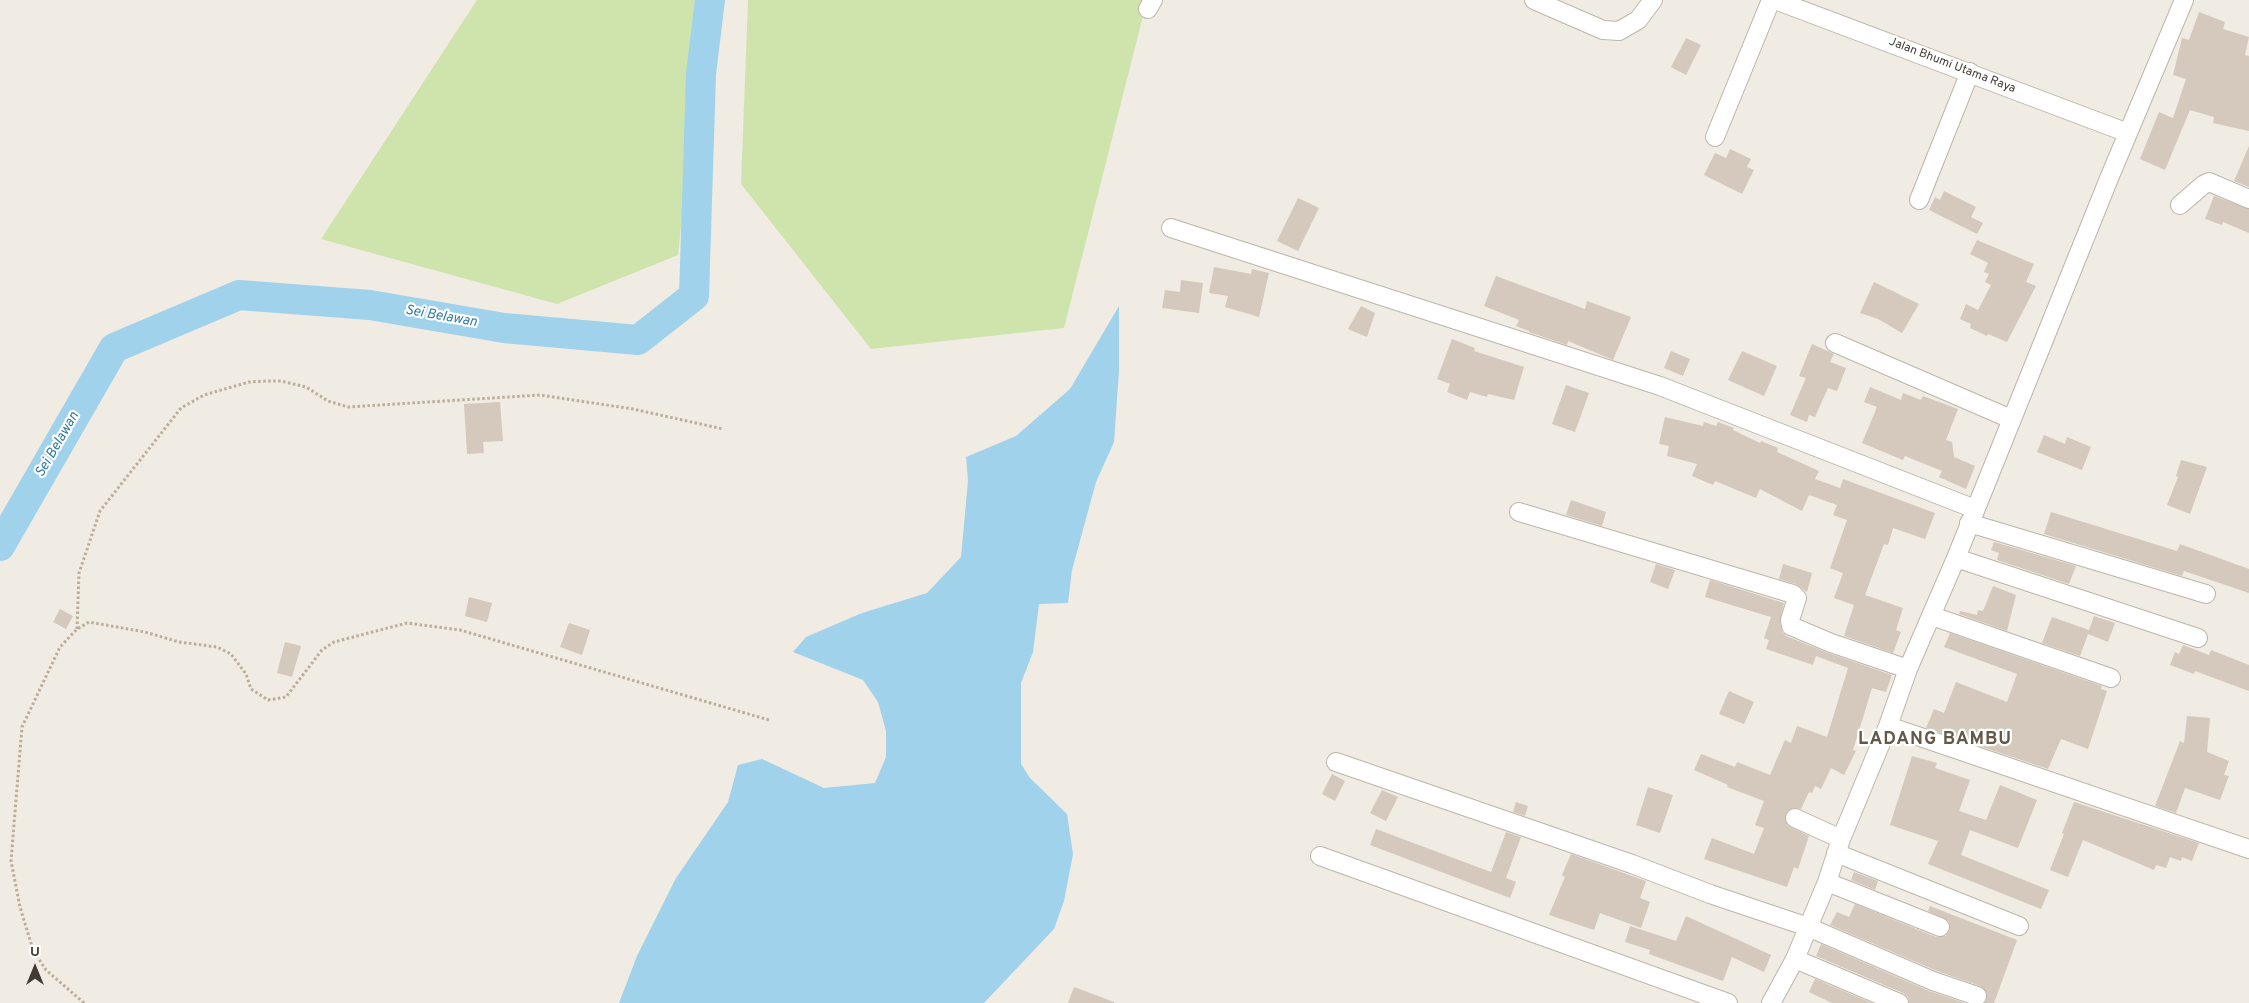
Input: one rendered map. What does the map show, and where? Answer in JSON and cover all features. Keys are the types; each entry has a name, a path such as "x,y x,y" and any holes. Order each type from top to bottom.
{"street":[{"path":"1534,0 1603,30 1619,31 1638,20 1652,0"},
{"path":"1715,137 1770,0"},
{"name":"Jalan Bhumi Utama Raya","path":"1775,0 2128,132"},
{"path":"1771,1003 1795,959 1827,882 1839,846 1888,726 1908,669 1956,558 2128,132 2184,0"},
{"path":"1919,200 1970,72"},
{"path":"2180,205 2209,182 2249,199"},
{"path":"1171,228 1660,386 1972,516 2206,594"},
{"path":"1835,343 2012,419"},
{"path":"1519,512 1793,594 1797,598 1790,620 1792,626 1831,643 1908,669"},
{"path":"1956,558 2198,638"},
{"path":"1932,616 2111,678"},
{"path":"1888,726 2249,849"},
{"path":"1336,762 1808,927 1933,981 1977,996"},
{"path":"1795,818 1839,846 2019,926"},
{"path":"1320,856 1728,1003"},
{"path":"1827,882 1940,927"},
{"path":"1795,959 1899,1003"}],"path":[{"path":"77,629 79,573 100,511 181,408 204,395 249,382 266,381 281,381 306,387 338,405 348,407 540,395 641,410 723,429"},
{"path":"84,1003 46,970 33,950 20,907 11,861 22,727 60,647 77,629 90,622 145,632 178,642 217,647 231,654 246,674 250,689 268,700 286,697 322,650 334,642 407,623 427,624 460,630 769,720"}],"green space":[{"path":"477,0 705,0 678,255 557,304 321,239"},
{"path":"748,0 1147,0 1064,328 871,349 741,184"}],"water":[{"path":"1119,306 1119,371 1114,442 1096,482 1072,570 1068,603 1039,604 1033,652 1021,683 1021,764 1030,778 1067,814 1073,854 1064,901 1054,929 984,1003 619,1003 637,956 676,878 728,802 738,765 762,759 824,788 875,783 886,757 886,731 878,702 863,680 793,652 806,637 862,613 927,593 961,557 968,481 966,457 1016,436 1070,389"}],"building":[{"path":"2199,12 2225,22 2223,29 2249,37 2245,55 2249,56 2249,131 2213,123 2214,117 2190,110 2165,170 2140,159 2159,112 2173,118 2186,79 2173,75 2182,38 2189,40"},
{"path":"1686,38 1701,45 1686,75 1671,67"},
{"path":"2249,146 2249,187 2234,181"},
{"path":"1730,149 1751,159 1747,167 1754,170 1742,194 1704,175 1715,153 1726,158"},
{"path":"1944,191 1976,207 1971,217 1983,223 1977,234 1929,210 1935,197 1940,200"},
{"path":"2214,196 2249,209 2249,233 2223,222 2222,225 2205,219"},
{"path":"1298,198 1319,208 1298,251 1277,241"},
{"path":"1977,240 2034,264 2026,282 2036,286 2007,342 1970,328 1971,324 1960,319 1966,304 1978,310 1991,285 1985,282 1989,274 1984,272 1988,263 1970,254"},
{"path":"1214,267 1251,274 1252,269 1269,273 1259,317 1225,307 1228,296 1209,293"},
{"path":"1496,276 1585,309 1587,301 1631,317 1613,360 1568,341 1567,345 1529,332 1516,326 1519,320 1484,306"},
{"path":"1181,280 1203,283 1199,313 1162,308 1165,290 1180,292"},
{"path":"1874,282 1919,304 1902,333 1878,319 1860,313"},
{"path":"1361,306 1375,313 1367,337 1348,329"},
{"path":"1452,339 1475,348 1474,351 1524,367 1514,400 1488,394 1487,397 1470,392 1467,400 1447,392 1450,384 1437,379"},
{"path":"1812,344 1834,354 1830,362 1846,368 1837,391 1828,388 1815,417 1809,415 1807,422 1790,415 1806,378 1799,376"},
{"path":"1671,351 1690,359 1683,376 1664,368"},
{"path":"1742,351 1777,366 1764,396 1728,380"},
{"path":"1566,385 1589,393 1575,432 1552,424"},
{"path":"1870,387 1901,400 1903,393 1921,400 1923,396 1958,409 1946,440 1952,442 1954,457 1975,466 1966,489 1939,477 1942,471 1905,456 1903,460 1862,443 1877,407 1864,402"},
{"path":"500,402 503,441 483,442 484,453 467,454 464,404"},
{"path":"1665,417 1703,426 1704,422 1716,426 1718,422 1734,428 1733,430 1760,443 1761,441 1778,448 1777,452 1819,471 1815,479 1840,488 1843,479 1935,513 1925,539 1893,528 1888,545 1884,544 1865,595 1903,608 1896,630 1901,632 1893,653 1844,636 1854,605 1834,598 1843,573 1830,568 1847,520 1833,515 1837,505 1809,495 1802,511 1760,489 1756,498 1715,481 1713,485 1692,476 1697,464 1667,456 1669,446 1659,444"},
{"path":"2044,435 2065,444 2067,437 2091,447 2082,470 2037,452"},
{"path":"2181,460 2207,467 2190,514 2167,505 2178,477 2176,476"},
{"path":"1571,500 1606,512 1602,526 1566,515"},
{"path":"2051,512 2177,551 2180,544 2249,569 2249,593 2184,571 2182,576 2044,534"},
{"path":"1994,542 2076,566 2069,584 1997,560 1999,553 1991,550"},
{"path":"1656,564 1675,570 1668,589 1650,582"},
{"path":"1783,564 1812,573 1807,592 1796,584 1779,579"},
{"path":"1710,580 1784,603 1780,622 1782,632 1786,636 1892,675 1886,692 1872,688 1853,750 1856,751 1844,775 1831,768 1821,789 1815,786 1812,793 1809,792 1801,809 1794,808 1786,813 1787,825 1809,836 1798,869 1794,867 1787,887 1704,859 1712,838 1754,854 1764,828 1755,825 1764,801 1727,787 1728,785 1694,770 1701,754 1735,767 1737,762 1770,775 1785,740 1791,743 1797,726 1827,737 1848,668 1816,656 1813,665 1766,649 1769,640 1764,638 1771,617 1705,597"},
{"path":"1993,586 2016,595 2007,631 1959,614 1960,611 1977,615 1978,610 1983,611"},
{"path":"469,597 492,603 487,622 465,616"},
{"path":"60,609 73,616 66,629 53,622"},
{"path":"2094,616 2115,623 2108,642 2088,634 2080,656 2042,643 2052,617 2089,630"},
{"path":"569,623 590,630 582,655 560,647"},
{"path":"1950,633 2102,686 2101,689 2107,691 2088,749 2061,739 2048,769 1926,728 1934,709 1944,713 1956,682 2007,702 2017,674 1944,647"},
{"path":"285,642 301,646 292,677 277,673"},
{"path":"2183,645 2209,655 2211,650 2249,665 2249,691 2195,671 2194,674 2170,665 2175,652 2179,654"},
{"path":"1729,691 1754,702 1744,724 1719,714"},
{"path":"2187,716 2210,718 2207,752 2229,761 2224,775 2229,776 2220,800 2185,788 2176,813 2155,806 2180,741 2184,743"},
{"path":"1912,756 1937,763 1935,768 1970,780 1959,811 1986,820 2000,785 2037,800 2018,848 1970,830 1961,855 2049,890 2041,909 1928,864 1938,841 1890,825"},
{"path":"1332,774 1345,781 1335,801 1322,794"},
{"path":"1648,787 1673,795 1660,833 1636,825"},
{"path":"1382,790 1398,797 1386,821 1370,813"},
{"path":"1516,802 1528,806 1525,816 1513,812"},
{"path":"2074,802 2199,843 2192,861 2182,857 2181,861 2170,857 2166,868 2156,865 2154,870 2083,840 2068,877 2050,870"},
{"path":"1376,829 1491,872 1506,832 1521,837 1506,878 1516,882 1510,898 1370,845"},
{"path":"1571,854 1646,881 1640,898 1650,902 1641,928 1600,913 1594,930 1549,915 1565,877 1562,875"},
{"path":"1854,872 1878,881 1875,890 1851,880"},
{"path":"1855,904 1936,937 1946,936 1950,930 1949,921 1928,911 1930,906 2017,940 1994,1003 1985,1003 1987,993 1980,986 1937,971 1830,925 1837,912 1849,917"},
{"path":"1686,916 1771,955 1764,972 1732,957 1723,981 1649,954 1650,950 1625,942 1630,926 1676,941"},
{"path":"1821,944 1929,991 1965,1003 1909,1003 1908,997 1903,993 1816,956"},
{"path":"1815,979 1872,1003 1832,1003 1809,992"},
{"path":"1074,987 1114,1002 1114,1003 1068,1003"}],"waterway":[{"name":"Sei Belawan","path":"0,546 114,348 239,295 370,305 504,328 638,340 694,296 701,74 710,0"}],"district":[{"name":"LADANG BAMBU","path":"1935,740"}]}
